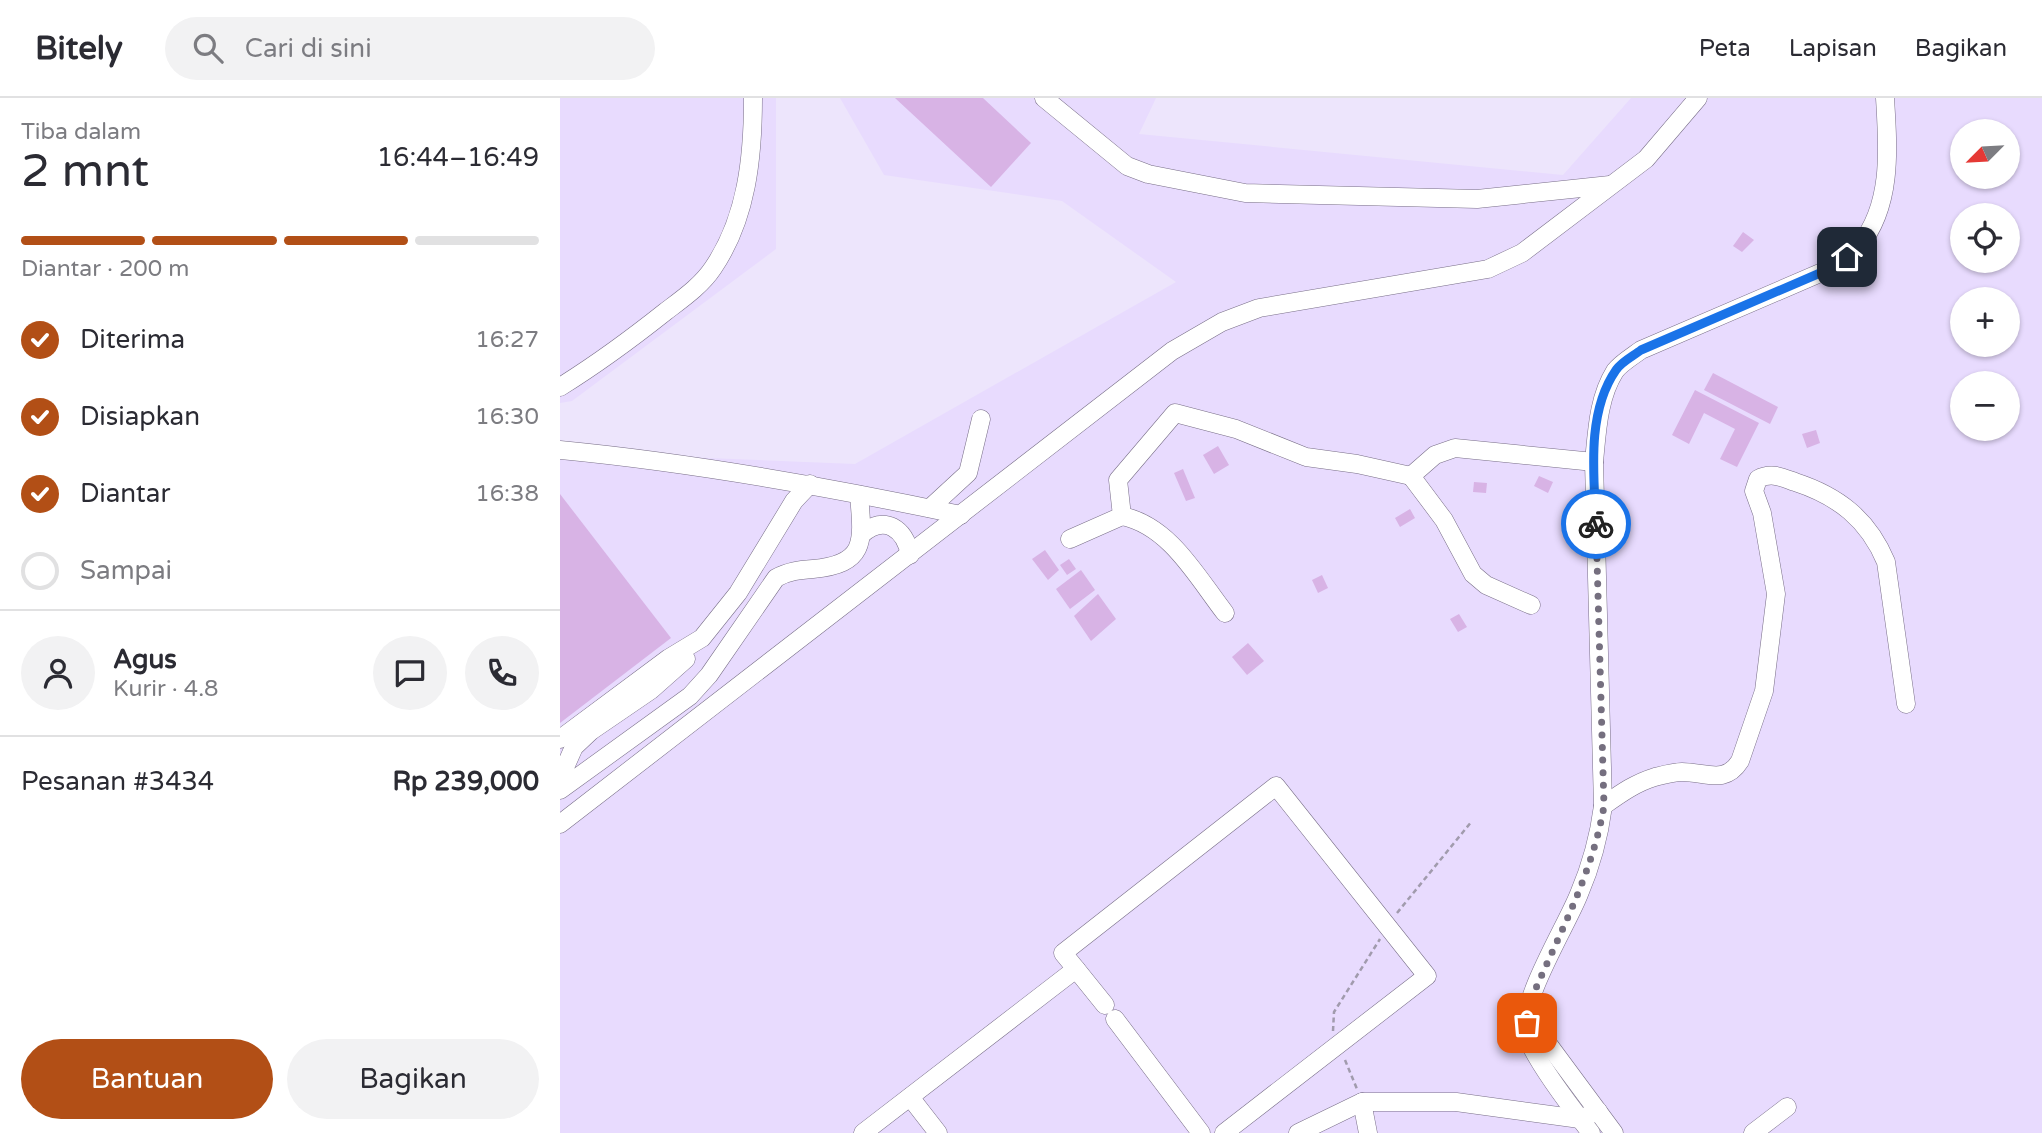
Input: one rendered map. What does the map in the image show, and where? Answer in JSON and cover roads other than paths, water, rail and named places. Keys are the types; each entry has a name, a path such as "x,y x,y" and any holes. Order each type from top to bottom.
{"street":[{"path":"560,387 613,354 697,287 713,269 747,191 753,143 753,98"},
{"path":"1044,98 1127,166 1148,174 1245,193 1477,199 1610,185"},
{"path":"560,824 1172,351 1222,322 1259,309 1488,270 1522,253 1579,213 1610,185 1646,159 1698,98"},
{"path":"1586,1126 1531,1044 1525,1030 1530,1002 1585,878 1598,841 1604,806 1594,462 1597,423 1604,396 1616,369 1641,350 1834,267 1859,247 1877,217 1887,176 1885,98"},
{"path":"1122,516 1118,480 1175,413 1236,429 1306,457 1357,464 1411,476 1444,520 1473,574 1486,585 1531,605"},
{"path":"930,508 968,473 981,419"},
{"path":"1411,476 1436,455 1455,448 1594,462"},
{"path":"560,450 810,485 901,500 961,515"},
{"path":"1604,806 1630,787 1656,777 1681,772 1726,775 1734,771 1740,761 1764,691 1776,594 1762,513 1754,491 1758,479 1765,475 1774,475 1822,491 1842,503 1860,519 1879,545 1886,562 1906,704"},
{"path":"562,789 566,765 574,747 591,731 651,690 689,657 738,593 794,501 810,485"},
{"path":"562,789 690,696 709,675 776,578 784,573 846,562 857,552 862,534 859,495"},
{"path":"1070,539 1122,516 1133,518 1167,539 1225,613"},
{"path":"862,534 877,524 889,524 900,530 905,537 910,555"},
{"path":"560,739 668,658 702,638"},
{"path":"1201,1133 1063,953 1276,786 1427,976 1224,1133"},
{"path":"863,1133 1076,969"},
{"path":"1527,1023 1537,1029 1614,1133"},
{"path":"910,1097 938,1133"},
{"path":"1298,1133 1362,1102 1456,1102 1586,1126"},
{"path":"1362,1102 1368,1133"},
{"path":"1753,1133 1787,1107"},
{"path":"1586,1126 1598,1111"}]}
